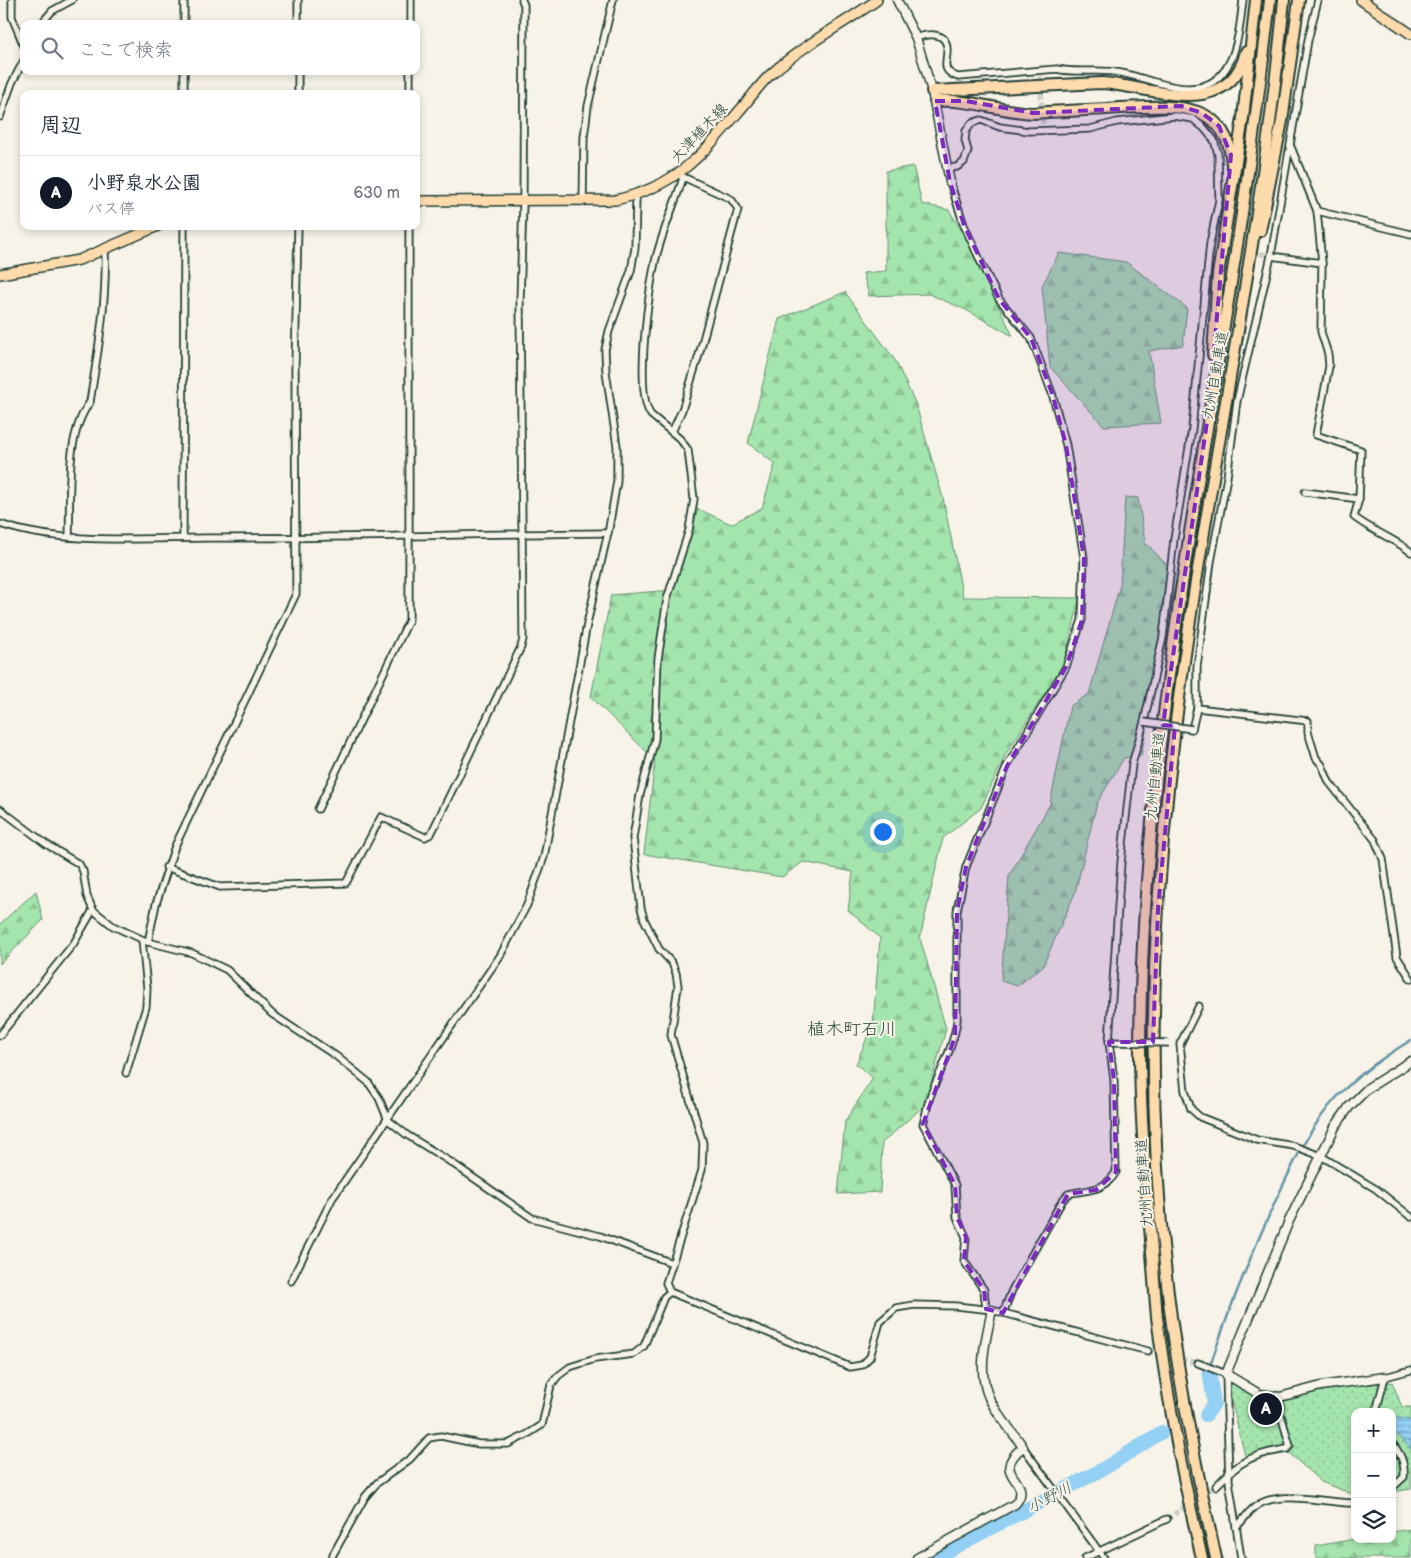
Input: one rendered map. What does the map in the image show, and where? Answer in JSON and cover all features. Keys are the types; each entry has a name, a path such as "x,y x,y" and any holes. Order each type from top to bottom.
{"highway":[{"path":"934,96 1102,83 1127,85 1175,95 1193,96 1209,93 1225,85 1242,64 1246,53 1250,10 1254,0"},
{"path":"1209,408 1218,274 1243,118 1254,0"},
{"name":"九州自動車道","path":"1202,1558 1182,1467 1157,1317 1143,1146 1140,1052 1147,889 1159,752 1209,408 1256,121 1270,0"},
{"name":"九州自動車道","path":"1216,1558 1186,1418 1171,1317 1155,1124 1153,1032 1158,909 1170,765 1193,596 1239,325 1270,118 1284,0"},
{"path":"1239,325 1249,289 1282,121 1298,0"},
{"path":"934,96 1011,111 1033,113 1168,106 1191,108 1211,119 1219,126 1228,144 1232,166 1228,208"}],"main road":[{"name":"大津植木線","path":"420,201 583,202 615,200 636,196 681,176 770,75 798,52 877,0"},
{"path":"1361,0 1411,34"},
{"path":"0,274 79,260 149,230"}],"street":[{"path":"12,0 12,17 20,36"},
{"path":"44,20 52,11 72,0"},
{"path":"184,0 184,20"},
{"path":"298,0 298,20"},
{"path":"411,0 411,20"},
{"path":"166,867 220,887 346,884 381,817 425,837 431,834 521,647 523,639 520,302 524,202 524,5 522,0"},
{"path":"583,202 584,137 588,106 614,0"},
{"path":"897,0 916,38 934,96 950,182 964,225 999,299 1031,338 1052,393 1066,445 1084,558 1082,620 1066,667 1007,766 966,867 957,910 957,1021 955,1037 950,1053 930,1097 924,1124 955,1185 957,1217 966,1237 964,1261 984,1290 989,1309 983,1354 983,1379 990,1400 1104,1558"},
{"path":"916,38 932,34 942,39 947,48 945,65 950,73 958,77 1040,73 1057,69 1070,72 1108,70 1174,87 1190,88 1206,84 1218,76 1230,63 1237,46 1242,0"},
{"path":"1144,722 1192,729 1197,708 1197,675 1206,600 1218,520 1227,477 1237,401 1271,256 1308,40 1318,0"},
{"path":"0,116 20,69"},
{"path":"184,75 184,90"},
{"path":"298,75 298,90"},
{"path":"410,75 410,90"},
{"path":"947,168 957,168 964,162 968,151 965,136 969,126 981,120 1000,127 1029,131 1044,127 1090,129 1117,122 1175,116 1193,119 1204,128 1214,140 1218,154 1219,200 1210,242 1192,429 1174,539 1163,637 1131,773 1112,965 1109,1042 1114,1080 1116,1172 1110,1181 1096,1190 1068,1194 1062,1201 1012,1290 1003,1313"},
{"path":"1291,147 1317,211 1322,263 1321,332 1329,366 1316,435 1361,450 1359,499 1354,516 1369,528 1401,544 1411,552"},
{"path":"672,432 682,410 699,354 738,209 734,201 728,197 681,176 657,256 647,315 644,395 647,411 672,432 688,450 694,491 693,515 667,599 658,659 655,739 640,795 633,838 644,919 659,949 672,963 676,973 678,986 671,1035 703,1143 702,1170 666,1283 670,1292 850,1368 862,1365 870,1357 880,1322 896,1308 948,1306 989,1309 1148,1351"},
{"path":"291,1281 332,1199 500,956 527,905 544,857 587,624 608,533 618,463 605,350 609,331 631,271 635,248 636,196"},
{"path":"1317,211 1411,234"},
{"path":"183,538 184,230"},
{"path":"126,1072 146,1007 145,941 166,867 296,594 294,538 298,230"},
{"path":"318,809 409,620 409,230"},
{"path":"69,537 69,466 82,412 90,402 103,327 106,295 105,250"},
{"path":"1271,256 1322,263"},
{"path":"1305,492 1359,499"},
{"path":"0,524 19,530 69,537 294,538 608,533"},
{"path":"1197,708 1308,721 1308,732 1316,758 1322,765 1330,782 1375,840 1383,859 1388,879 1397,958 1411,979"},
{"path":"0,809 46,844 79,864 83,871 87,896 92,910 113,926 145,941 192,953 227,970 272,1014 336,1056 368,1082 379,1098 388,1120 407,1135 449,1161 532,1218 600,1236 672,1263"},
{"path":"0,1035 74,943 92,910"},
{"path":"1199,1006 1180,1044 1185,1091 1191,1110 1200,1117 1257,1140 1294,1146 1321,1156 1376,1189 1411,1217"},
{"path":"1109,1042 1180,1044"},
{"path":"1241,1558 1229,1472 1222,1373 1321,1156 1349,1107 1389,1073 1411,1061"},
{"path":"331,1558 365,1497 377,1483 410,1459 430,1438 441,1436 479,1444 508,1444 528,1434 542,1425 551,1385 570,1366 595,1359 634,1354 644,1346 664,1297 670,1292"},
{"path":"1198,1363 1222,1373 1259,1394 1280,1397 1321,1386 1385,1377 1411,1370"},
{"path":"1377,1408 1385,1377"},
{"path":"1216,1486 1235,1466 1258,1454 1287,1449 1290,1446 1280,1412 1280,1397"},
{"path":"917,1558 1015,1504 1021,1493 1008,1464 1013,1456 1023,1447"},
{"path":"1396,1449 1403,1459 1404,1469 1404,1477 1396,1484"},
{"path":"1236,1527 1256,1507 1270,1500 1285,1498 1351,1503"},
{"path":"1085,1558 1167,1519"}],"highlighted area":[{"path":"935,101 966,101 1033,113 1181,106 1202,113 1219,126 1231,155 1209,408 1163,725 1175,726 1158,909 1153,1042 1109,1042 1114,1080 1116,1172 1096,1190 1068,1194 1003,1313 986,1309 984,1290 964,1261 966,1237 957,1217 955,1185 923,1124 955,1037 957,911 966,867 1007,766 1066,667 1082,620 1084,558 1066,445 1052,393 1031,338 999,299 964,225 950,182"}],"green space":[{"path":"913,166 922,204 949,210 967,239 1013,336 966,310 929,294 869,296 863,273 886,271 886,171"},
{"path":"1059,253 1126,262 1187,308 1183,345 1149,351 1161,423 1104,426 1050,367 1042,286"},
{"path":"845,292 895,360 916,405 943,498 963,597 1080,598 1064,663 1006,754 981,808 943,838 920,938 946,1029 925,1105 882,1143 880,1192 838,1194 845,1121 873,1078 856,1064 873,1024 880,938 848,910 853,872 803,862 782,877 644,854 655,760 591,697 611,595 672,590 698,509 731,524 762,508 775,464 748,443 779,319"},
{"path":"1125,497 1138,498 1145,542 1177,576 1141,756 1124,758 1097,803 1075,893 1043,966 1017,986 1001,981 1009,876 1050,804 1070,706 1089,694 1120,585"},
{"path":"36,891 43,920 0,964 0,924"},
{"path":"1226,1379 1261,1398 1288,1399 1339,1387 1392,1382 1402,1407 1411,1407 1411,1489 1396,1491 1396,1408 1351,1408 1351,1493 1321,1482 1289,1453 1246,1460"},
{"path":"1411,1529 1411,1558 1316,1558 1316,1546 1351,1540 1351,1543 1396,1543 1396,1531"}],"water":[{"path":"1396,1418 1411,1420 1411,1449 1396,1433"}],"waterway":[{"path":"1210,1366 1258,1241 1289,1173 1310,1134 1326,1110 1344,1090 1371,1067 1411,1040"},
{"name":"小野川","path":"1206,1415 1214,1404 1209,1370"},
{"name":"小野川","path":"934,1558 1103,1469 1162,1432"}],"tunnel":[{"path":"1040,76 1043,124"},
{"path":"1210,243 1271,256"},
{"path":"1148,1351 1198,1363"},
{"path":"1167,1519 1216,1486"}],"place":[{"name":"小野泉水公園","path":"1266,1409"}],"district":[{"name":"植木町石川","path":"852,1029"}]}
